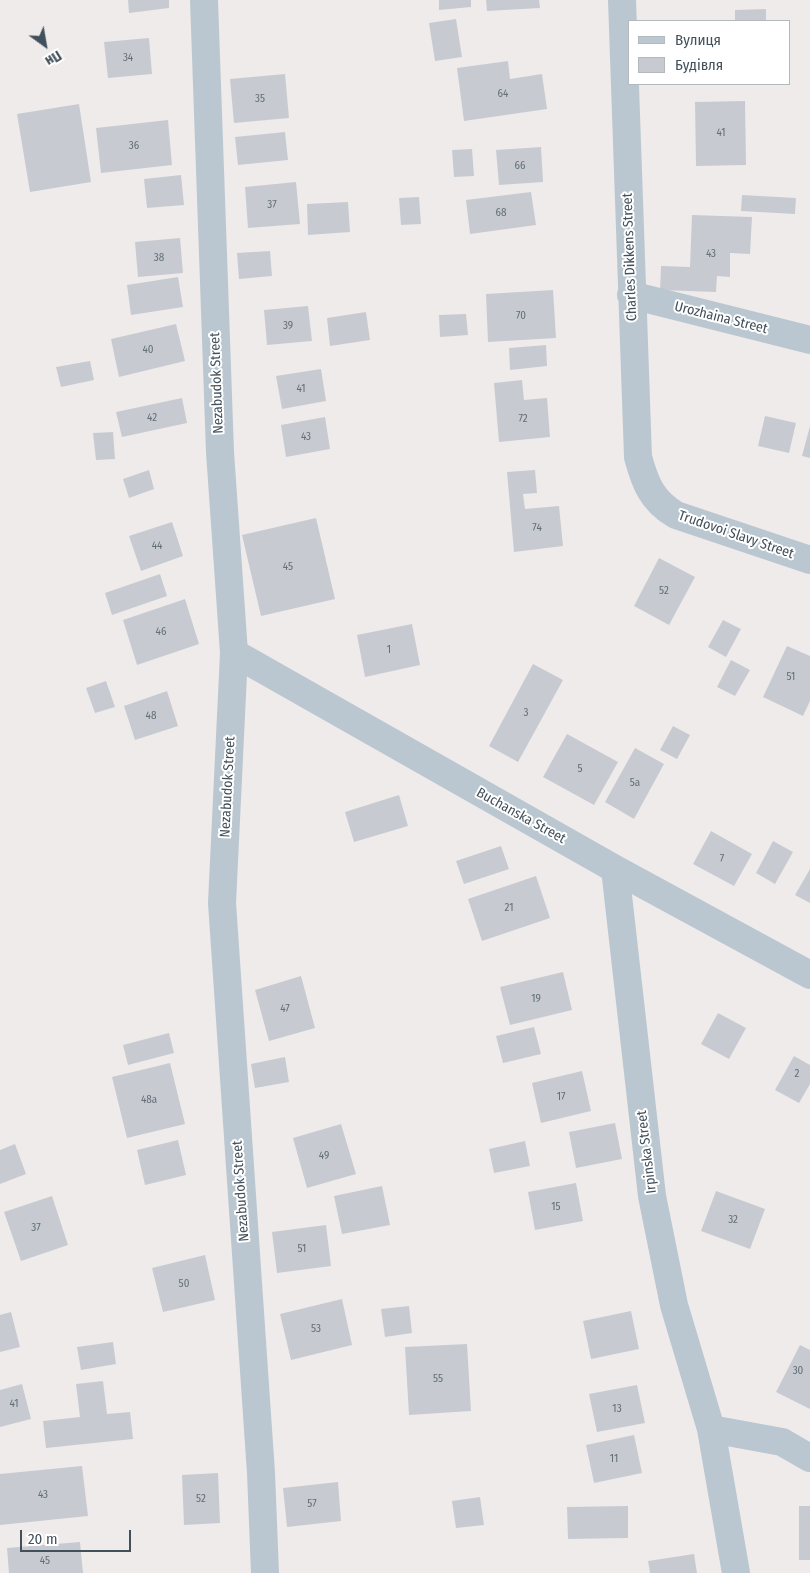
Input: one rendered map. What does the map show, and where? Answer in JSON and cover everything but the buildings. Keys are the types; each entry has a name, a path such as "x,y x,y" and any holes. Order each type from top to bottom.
{"street":[{"name":"Nezabudok Street","path":"204,0 220,452 234,653 222,903 265,1573"},
{"name":"Charles Dikkens Street","path":"622,0 638,457 644,482 663,507"},
{"name":"Urozhaina Street","path":"631,295 810,340"},
{"name":"Trudovoi Slavy Street","path":"663,507 676,515 810,560"},
{"name":"Buchanska Street","path":"234,653 615,869 810,975"},
{"name":"Irpinska Street","path":"615,869 652,1196 674,1305 711,1429 736,1573"},
{"path":"711,1429 782,1442 810,1458"}]}
